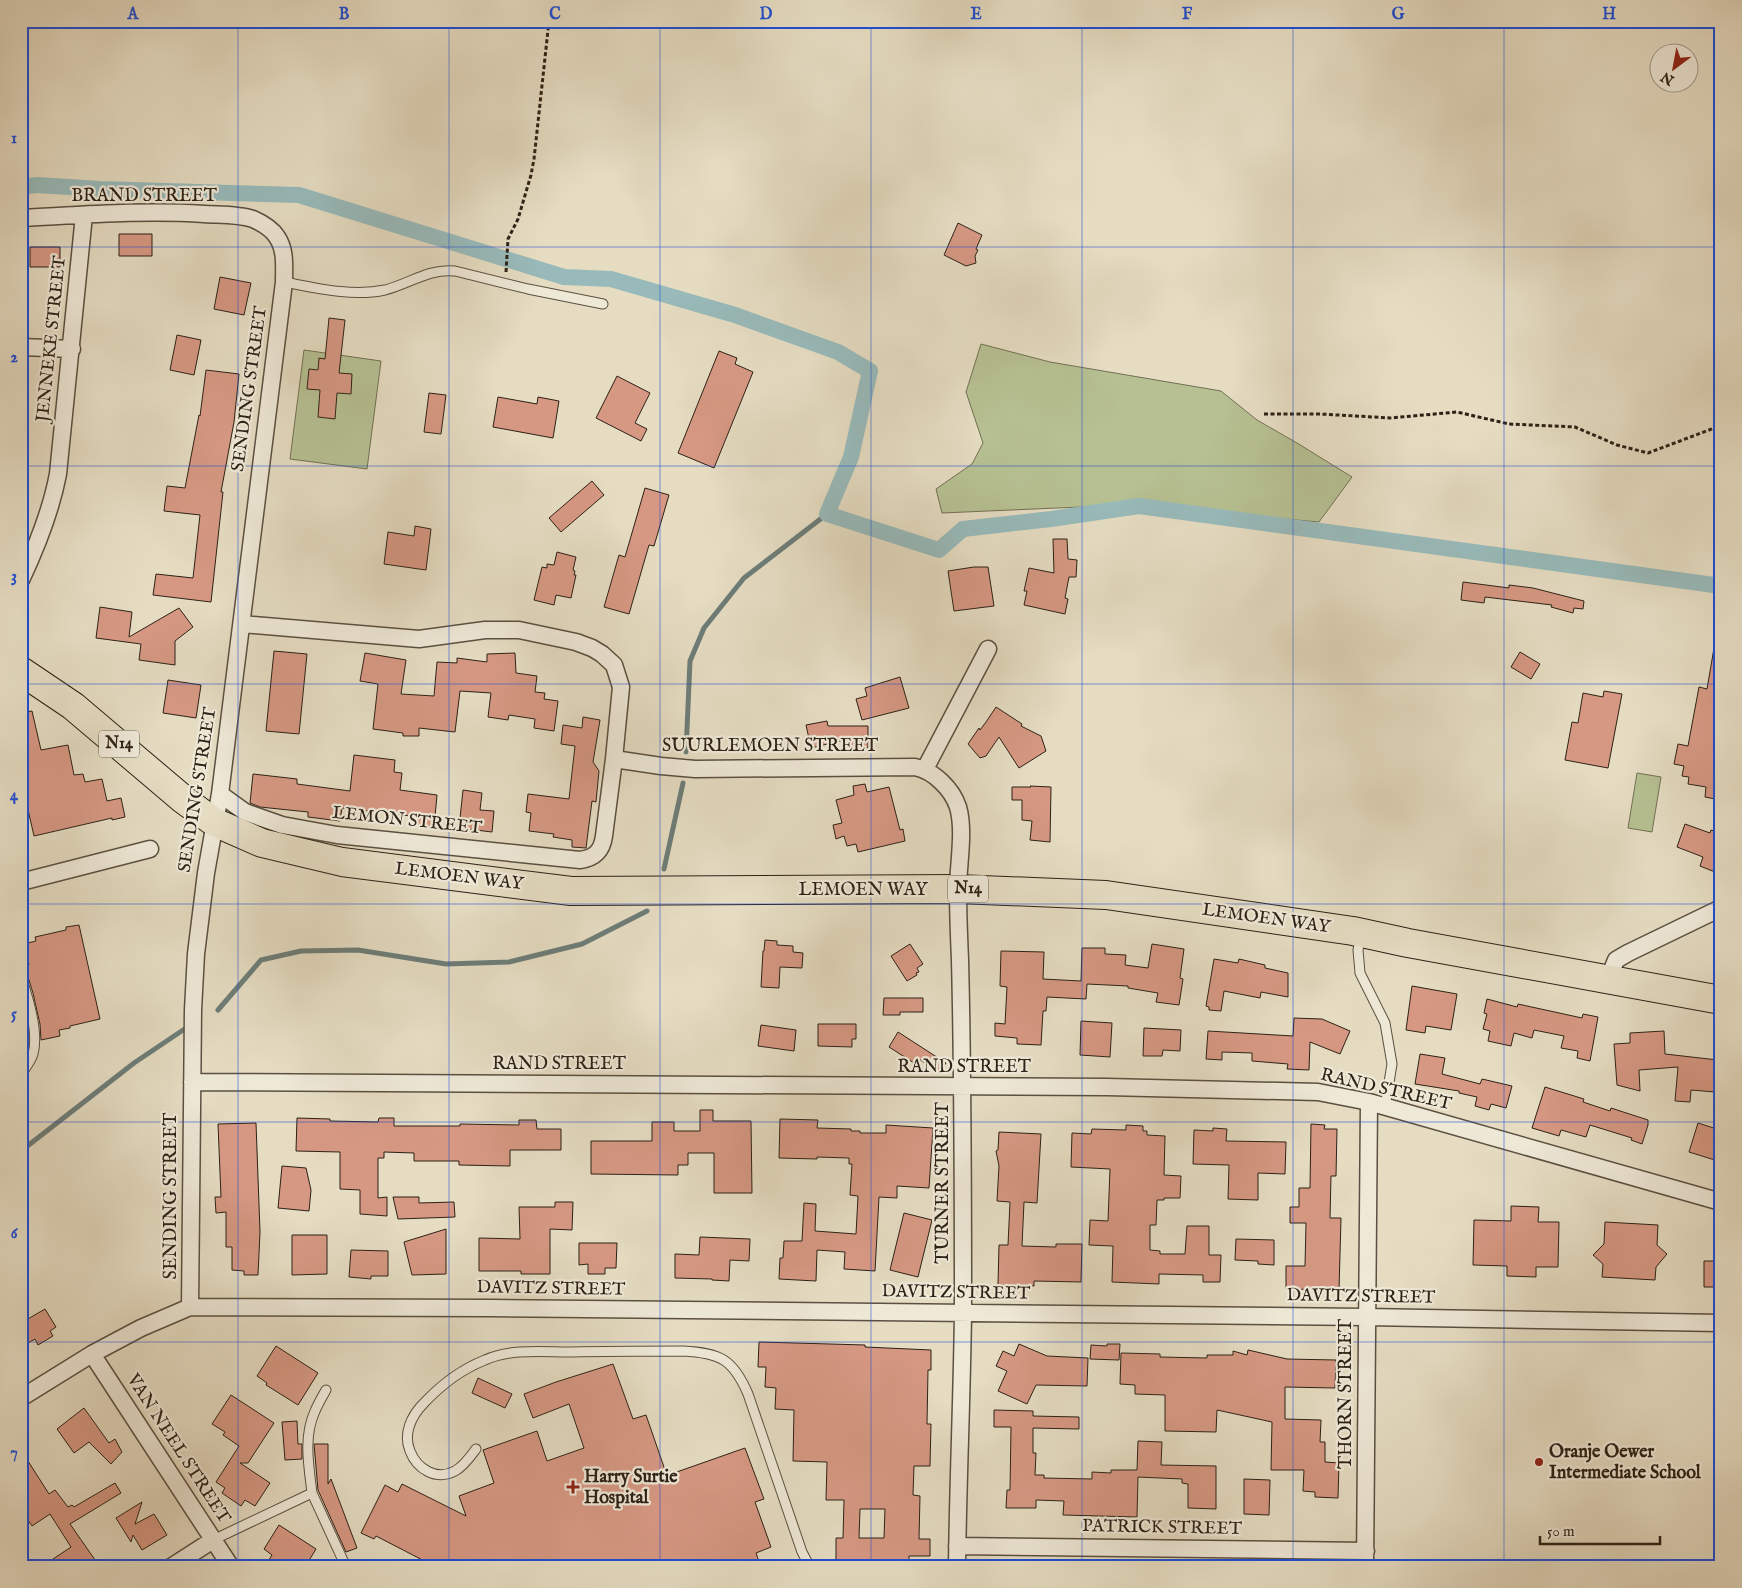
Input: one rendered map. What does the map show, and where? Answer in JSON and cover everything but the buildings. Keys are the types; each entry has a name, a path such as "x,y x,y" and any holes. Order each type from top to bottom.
{"highway":[{"name":"N14","path":"21,671 72,706 177,794 214,822"},
{"name":"LEMOEN WAY","path":"214,822 262,842 342,862 571,891 958,889 1106,896 1361,933 1721,1000"}],"street":[{"name":"BRAND STREET","path":"21,218 171,212 236,216 254,220 262,223 278,237 283,253 284,282"},
{"name":"JENNEKE STREET","path":"21,580 38,542 58,474 84,215"},
{"name":"SENDING STREET","path":"190,1307 193,1010 196,954 206,873 220,794 284,282"},
{"path":"21,347 72,349"},
{"path":"242,624 419,639 485,630 519,630 576,642 602,654 614,665 619,677 621,694 614,759"},
{"path":"958,889 959,810 950,792 925,769 988,649"},
{"name":"SUURLEMOEN STREET","path":"614,759 695,769 903,766 925,769"},
{"name":"LEMON STREET","path":"220,794 239,809 263,820 282,825 337,835 580,860 591,858 597,854 603,844 614,759"},
{"path":"21,882 150,849"},
{"name":"TURNER STREET","path":"957,1567 962,1312 963,1087 958,889"},
{"path":"1608,980 1616,960 1628,952 1721,908"},
{"name":"RAND STREET","path":"192,1082 1107,1087 1306,1092 1335,1095 1377,1104 1721,1202"},
{"name":"THORN STREET","path":"1366,1559 1366,1317 1377,1104"},
{"path":"21,1398 92,1354 141,1328 190,1307"},
{"name":"DAVITZ STREET","path":"190,1307 962,1312 1721,1323"},
{"name":"VAN NEEL STREET","path":"92,1354 231,1567"},
{"path":"171,1567 213,1540"},
{"name":"PATRICK STREET","path":"957,1546 1366,1559"}],"lane":[{"path":"284,282 318,288 374,292 398,286 436,271 446,270 603,304"},
{"path":"1361,933 1358,950 1360,973 1385,1023 1392,1064 1377,1104"},
{"path":"21,976 29,1002 35,1040 32,1055 21,1074"},
{"path":"476,1449 465,1464 454,1472 436,1474 423,1470 417,1465 408,1447 406,1436 410,1423 420,1407 434,1392 461,1372 487,1359 519,1352 704,1352 727,1362 734,1367 741,1378 802,1552 810,1567"},
{"path":"326,1390 314,1413 308,1439 308,1467 312,1494 346,1567"},
{"path":"213,1540 312,1494"}],"path":[{"path":"506,268 508,240 518,219 534,159 549,21"},
{"path":"1264,414 1320,414 1390,418 1457,412 1509,424 1575,427 1617,445 1648,453 1717,427 1721,429"}],"green space":[{"path":"981,344 1050,362 1221,391 1257,420 1352,477 1319,522 1127,505 942,513 936,489 972,464 983,443 966,392"},
{"path":"304,350 381,361 367,469 290,459"},
{"path":"1637,773 1661,777 1652,832 1628,828"}],"waterway":[{"path":"21,187 37,185 100,189 299,195 564,277 611,279 735,315 838,352 870,371 851,457 827,514 939,550 963,529 1139,506 1721,586"},
{"path":"686,752 690,661 704,628 744,578 827,514"},
{"path":"664,869 683,783"},
{"path":"218,1010 261,960 301,951 358,950 446,964 509,962 582,944 647,911"},
{"path":"21,1151 134,1063 189,1026"}],"place":[{"name":"Oranje Oewer Intermediate School","path":"1539,1462"},
{"name":"Harry Surtie Hospital","path":"573,1487"}]}
